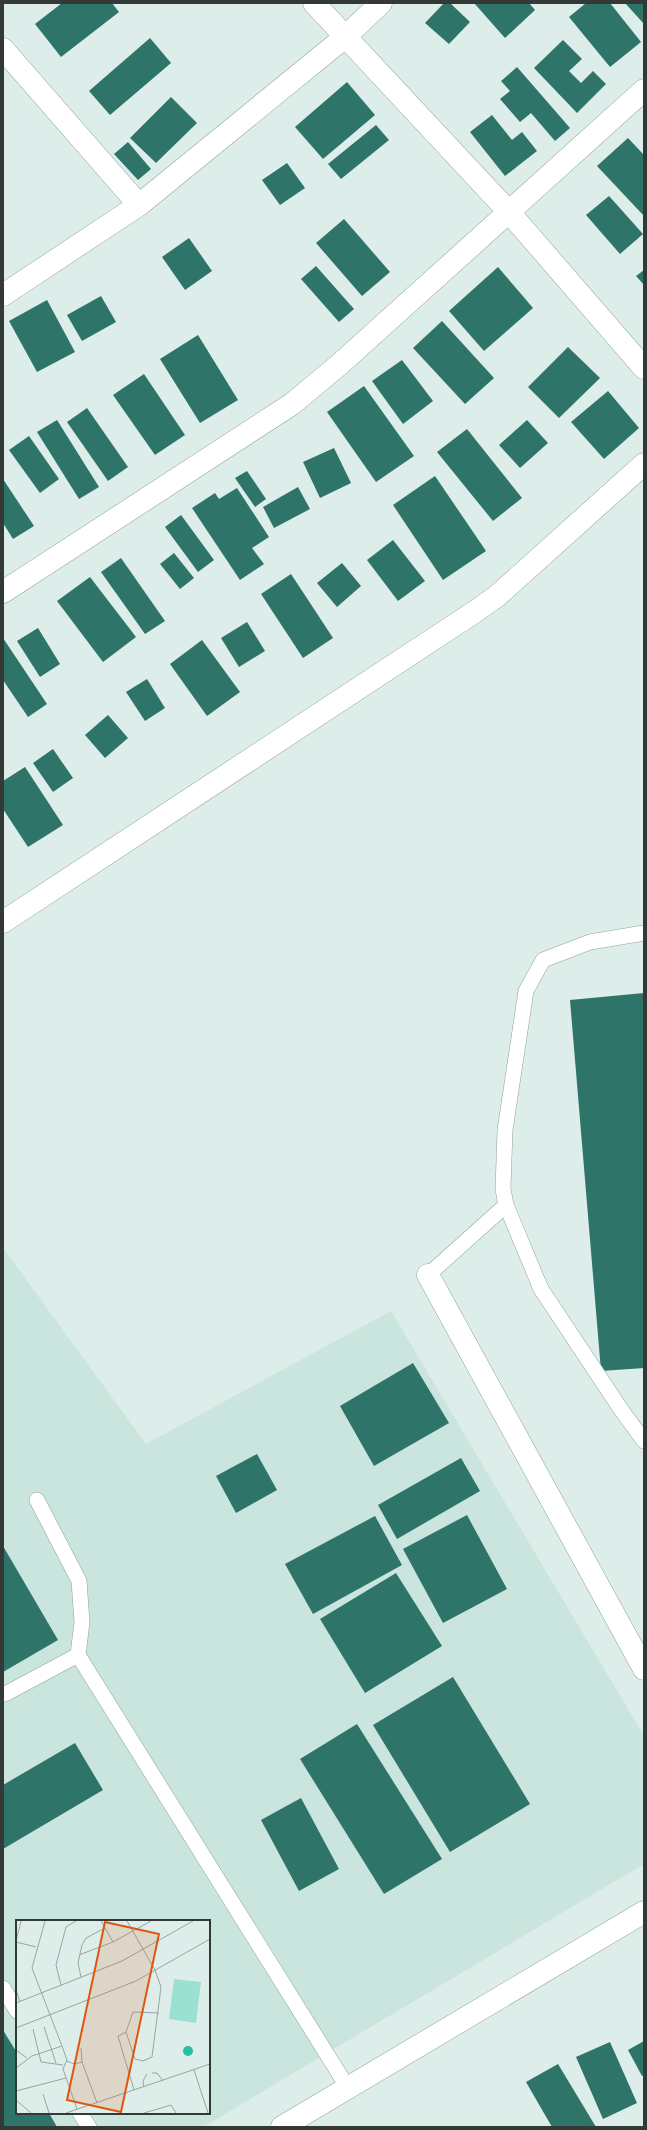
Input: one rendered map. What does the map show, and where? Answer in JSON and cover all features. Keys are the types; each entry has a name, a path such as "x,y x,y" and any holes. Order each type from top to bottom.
{"street":[{"path":"314,3 508,211 644,368"},
{"path":"3,295 139,205 345,37 381,3"},
{"path":"8,63 139,205"},
{"path":"3,592 292,404 340,364 644,90"},
{"path":"3,922 497,596 644,464"},
{"path":"428,1275 644,1669"},
{"path":"282,2127 644,1912"}],"lane":[{"path":"644,933 590,942 543,960 526,991 505,1130 503,1189 506,1205 541,1289 644,1442"},
{"path":"428,1275 506,1205"},
{"path":"37,1500 79,1581 82,1622 78,1655 348,2088"},
{"path":"3,1694 7,1694 78,1655"},
{"path":"3,1988 16,2009"},
{"path":"81,2114 89,2127"}],"shaded area":[{"path":"3,1248 146,1444 391,1311 644,1736 644,1864 203,2127 3,2127"}],"building":[{"path":"62,3 112,3 119,12 61,57 35,24"},
{"path":"444,3 450,3 470,22 449,44 425,23"},
{"path":"474,3 529,3 535,10 505,38"},
{"path":"586,3 610,3 641,42 610,67 569,17"},
{"path":"625,3 644,3 644,24"},
{"path":"150,38 171,63 110,115 89,91"},
{"path":"563,40 582,59 569,71 581,83 593,71 606,84 577,113 534,68"},
{"path":"517,67 570,128 555,141 531,113 520,122 500,99 510,91 501,81"},
{"path":"347,82 375,115 323,159 295,127"},
{"path":"171,97 197,123 156,163 130,138"},
{"path":"492,115 512,140 522,132 537,151 505,176 470,132"},
{"path":"376,125 389,140 341,179 328,164"},
{"path":"628,138 644,155 644,216 597,166"},
{"path":"128,142 151,169 138,180 114,154"},
{"path":"287,163 305,188 280,205 262,180"},
{"path":"609,196 643,234 620,254 586,215"},
{"path":"344,219 390,272 362,296 316,243"},
{"path":"189,238 212,271 185,290 162,257"},
{"path":"316,266 354,309 339,322 301,279"},
{"path":"498,267 533,308 484,351 449,311"},
{"path":"644,270 644,285 636,276"},
{"path":"101,296 116,322 82,341 67,315"},
{"path":"47,300 75,352 37,372 9,321"},
{"path":"442,321 494,378 465,404 413,348"},
{"path":"198,335 238,400 200,423 160,359"},
{"path":"568,347 600,378 559,418 528,387"},
{"path":"402,360 433,401 403,424 372,381"},
{"path":"144,374 185,435 155,455 113,395"},
{"path":"364,386 414,456 376,482 327,412"},
{"path":"608,391 639,428 604,459 571,422"},
{"path":"87,408 128,467 108,481 67,422"},
{"path":"57,420 99,487 79,499 37,432"},
{"path":"527,420 548,443 520,468 499,445"},
{"path":"467,429 522,498 493,521 437,452"},
{"path":"29,436 59,479 40,493 9,450"},
{"path":"334,448 351,483 320,498 303,462"},
{"path":"247,471 266,499 255,507 235,478"},
{"path":"435,476 486,551 443,580 393,505"},
{"path":"3,479 34,526 13,539 3,523"},
{"path":"298,487 310,509 274,528 263,507"},
{"path":"237,488 269,537 252,548 264,564 240,580 192,508 215,493 219,499"},
{"path":"181,515 214,560 198,572 165,527"},
{"path":"393,540 425,581 398,601 367,560"},
{"path":"174,553 194,578 180,589 160,564"},
{"path":"121,558 165,621 145,634 101,572"},
{"path":"342,563 361,586 337,607 317,583"},
{"path":"291,574 333,638 303,658 261,594"},
{"path":"90,577 136,637 103,662 57,601"},
{"path":"247,622 265,651 239,667 221,638"},
{"path":"38,628 60,664 40,677 17,641"},
{"path":"3,638 47,704 28,717 3,680"},
{"path":"202,640 240,692 207,716 170,664"},
{"path":"147,679 165,708 145,721 126,692"},
{"path":"108,715 128,738 105,758 85,735"},
{"path":"53,749 73,778 53,792 33,763"},
{"path":"25,767 63,825 28,847 3,809 3,781"},
{"path":"644,993 644,1368 601,1371 570,1000"},
{"path":"413,1363 449,1423 374,1466 340,1406"},
{"path":"257,1454 277,1490 236,1513 216,1476"},
{"path":"461,1458 480,1491 397,1539 378,1505"},
{"path":"467,1515 507,1589 443,1623 403,1549"},
{"path":"375,1516 402,1565 313,1614 285,1564"},
{"path":"3,1546 58,1640 3,1672"},
{"path":"396,1573 442,1646 365,1693 320,1619"},
{"path":"453,1677 530,1804 450,1852 373,1725"},
{"path":"357,1724 442,1859 384,1894 300,1759"},
{"path":"75,1743 103,1790 3,1849 3,1785"},
{"path":"301,1798 339,1869 299,1891 261,1820"},
{"path":"3,2030 16,2051 16,2114 50,2114 57,2127 3,2127"},
{"path":"644,2041 644,2075 642,2076 628,2050"},
{"path":"610,2042 637,2103 603,2119 576,2057"},
{"path":"558,2064 596,2127 552,2127 526,2082"}]}
